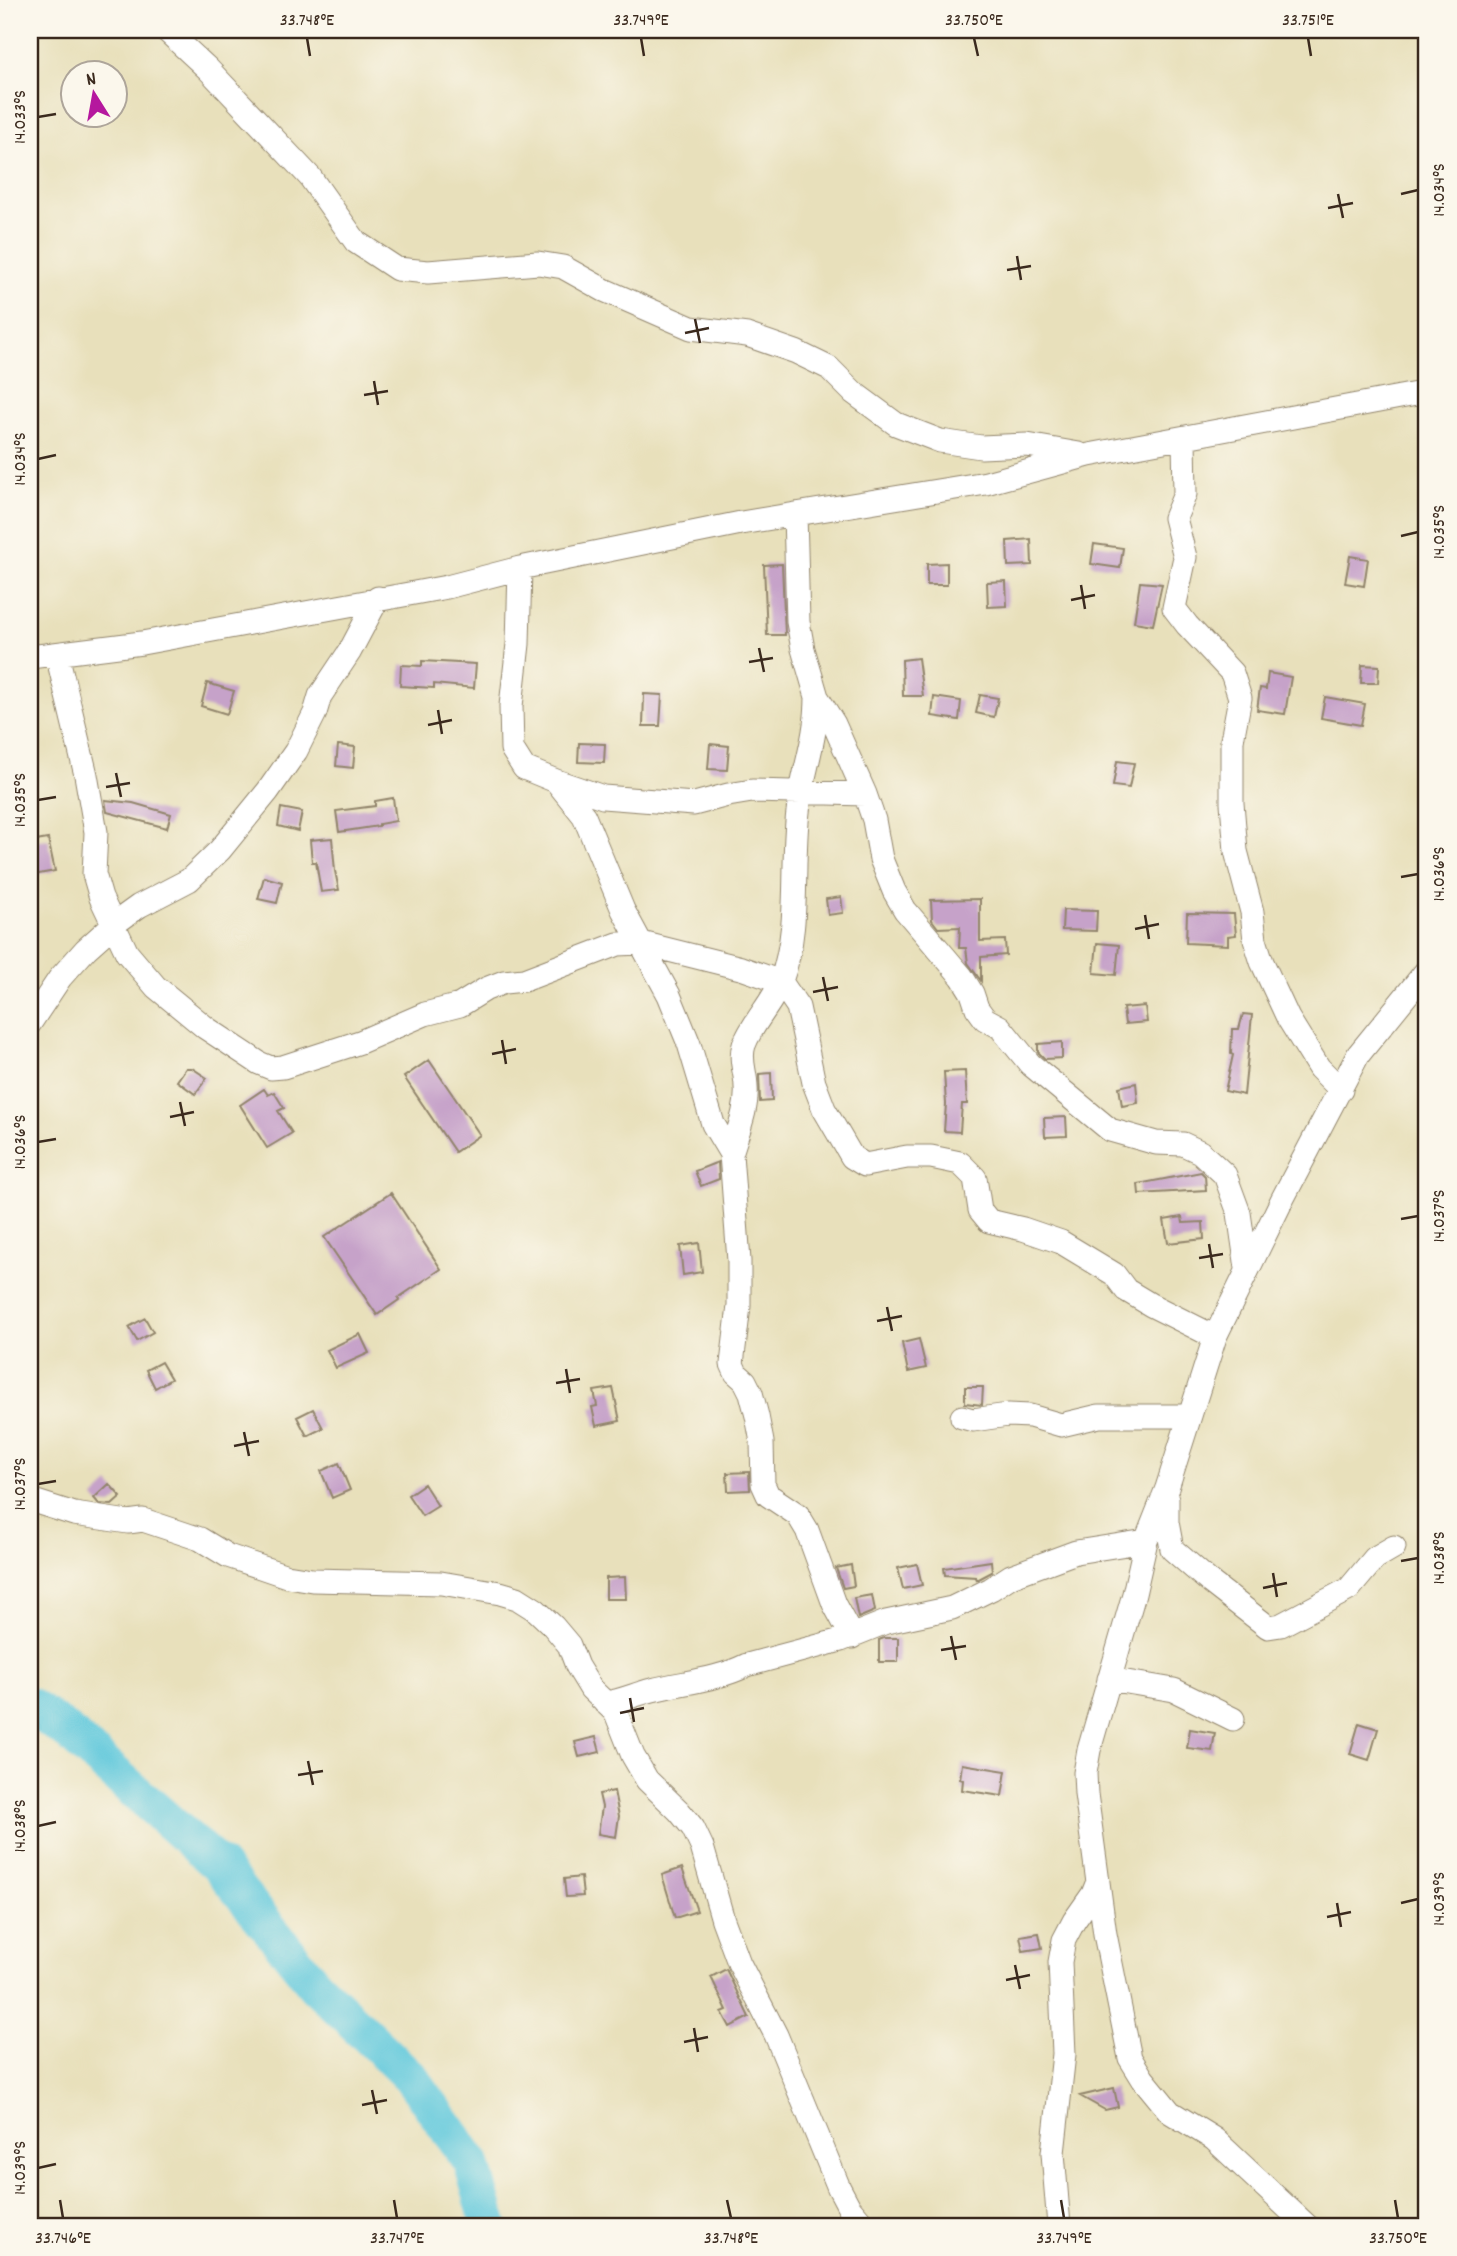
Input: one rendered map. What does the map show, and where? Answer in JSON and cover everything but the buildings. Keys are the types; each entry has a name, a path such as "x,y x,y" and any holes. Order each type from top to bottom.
{"street":[{"path":"166,30 208,69 310,177 356,242 397,269 428,272 538,264 563,267 604,290 691,328 747,335 796,352 828,368 854,393 897,424 940,442 981,447 1027,445 1089,455"},
{"path":"30,657 142,643 447,587 520,568 795,514 986,483 1089,455 1427,392"},
{"path":"1184,439 1185,494 1175,518 1185,557 1174,608 1232,673 1240,698 1231,740 1235,839 1252,912 1255,940 1262,962 1288,1018 1319,1068 1341,1090"},
{"path":"795,514 798,622 803,649 817,697 834,724 865,794 874,820 881,859 905,910 962,977 985,1019 1000,1027 1030,1064 1110,1130 1156,1143 1183,1144 1200,1152 1225,1175 1239,1213 1247,1268"},
{"path":"520,568 518,644 511,706 512,749 524,768 603,797 668,803 694,804 752,791 865,794"},
{"path":"30,1023 60,978 86,949 139,906 189,880 220,849 268,791 296,751 315,713 320,695 350,651 378,598"},
{"path":"57,654 86,775 96,832 94,874 101,898 127,953 156,988 206,1028 259,1063 271,1068 284,1067 360,1042 425,1014 460,1005 486,989 504,982 524,980 618,944 641,943 741,968 781,982 798,1007 814,1083 824,1110 852,1157 864,1164 907,1157 931,1157 960,1163 975,1178 980,1210 989,1221 1061,1242 1114,1274 1126,1290 1215,1337"},
{"path":"817,697 815,734 798,811 792,932 781,982 743,1046 741,1064 747,1086 745,1104 731,1154 739,1306 732,1364 751,1393 757,1416 762,1442 763,1484 768,1495 798,1515 807,1530 834,1604 852,1637"},
{"path":"556,781 584,816 624,910 669,995 689,1044 713,1124 731,1154"},
{"path":"1307,2226 1214,2139 1170,2112 1130,2058 1097,1884 1085,1773 1146,1541 1167,1489 1215,1337 1247,1268 1370,1039 1427,970"},
{"path":"962,1417 973,1420 1008,1415 1030,1416 1046,1423 1061,1425 1099,1416 1189,1416"},
{"path":"1167,1489 1167,1522 1172,1549 1268,1627 1281,1625 1349,1589 1374,1558 1394,1546"},
{"path":"30,1500 74,1514 128,1522 143,1520 200,1539 228,1556 287,1576 312,1580 441,1583 517,1598 554,1626 569,1645 577,1666 591,1689 616,1713 633,1756 647,1780 693,1828 702,1847 738,1963 776,2035 839,2188 849,2207 865,2226"},
{"path":"605,1703 624,1701 651,1690 731,1673 747,1665 852,1637 886,1622 952,1608 1011,1576 1076,1552 1146,1541"},
{"path":"1134,1594 1156,1564 1172,1549"},
{"path":"1109,1679 1174,1690 1233,1719"},
{"path":"1059,2226 1054,2153 1064,2054 1060,1962 1064,1940 1074,1920 1093,1895 1097,1884"}],"waterway":[{"path":"30,1706 69,1733 220,1867 315,1985 413,2080 472,2163 490,2226"}]}
